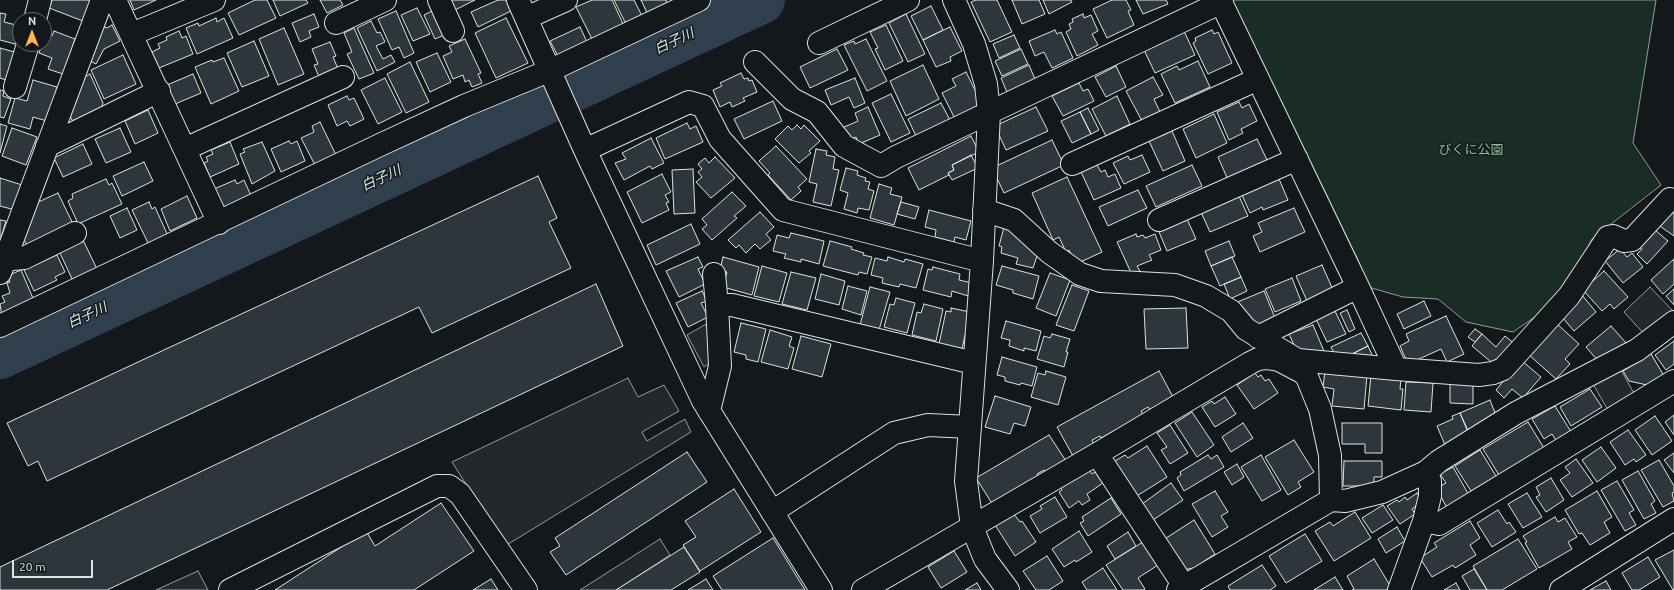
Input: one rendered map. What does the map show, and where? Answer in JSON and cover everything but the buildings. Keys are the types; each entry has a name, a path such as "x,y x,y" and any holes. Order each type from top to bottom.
{"street":[{"path":"37,12 40,0"},
{"path":"2,262 102,0"},
{"path":"116,0 219,223"},
{"path":"132,34 214,0"},
{"path":"336,23 385,0"},
{"path":"439,0 453,31"},
{"path":"566,0 522,9 673,338 709,411 821,590"},
{"path":"0,326 464,106 552,73 700,0"},
{"path":"819,43 908,0"},
{"path":"954,0 974,44 986,84 989,113 982,261 966,481 972,527 985,559 1008,590"},
{"path":"756,62 792,100 817,112 844,146 881,166 896,157 1221,1 1396,369"},
{"path":"15,87 26,52"},
{"path":"185,149 343,77"},
{"path":"1072,164 1258,79"},
{"path":"47,146 159,91"},
{"path":"586,150 689,102 703,106 720,139 783,210 982,261"},
{"path":"1158,220 1297,159"},
{"path":"863,590 1250,363 1266,358 1296,364 1479,375 1493,373 1503,369 1569,296 1608,237 1613,236 1624,241 1632,240 1670,199"},
{"path":"984,210 1014,220 1049,252 1080,274 1101,281 1175,285 1206,296 1231,311 1246,329 1296,364 1307,377 1320,409 1330,455 1331,500"},
{"path":"2,262 24,258 75,233"},
{"path":"709,411 720,366 714,274"},
{"path":"1258,337 1358,287"},
{"path":"717,305 732,305 974,364"},
{"path":"1097,454 1181,588 1331,500 1345,501 1382,492 1433,467 1516,413 1637,350 1674,322"},
{"path":"1424,522 1439,524 1674,381"},
{"path":"772,512 894,433 928,425 970,428"},
{"path":"1399,590 1424,522 1430,496 1430,481 1433,467"},
{"path":"230,590 437,486 449,486 460,494 526,590"},
{"path":"1561,590 1674,519"}],"green space":[{"name":"びくに公園","path":"1232,0 1656,0 1633,143 1661,185 1592,239 1573,275 1545,310 1513,332 1466,322 1438,299 1403,297 1368,287 1357,258"}],"shaded area":[{"path":"1650,287 1674,312 1645,335 1624,312"},
{"path":"708,323 712,362 704,367 687,335"},
{"path":"1620,368 1636,397 1609,412 1593,384"},
{"path":"628,378 638,397 664,385 679,411 642,432 647,441 685,419 691,432 505,546 452,462"},
{"path":"660,539 670,555 616,590 580,590"},
{"path":"198,571 208,590 156,590"}],"waterway":[{"name":"白子川","path":"0,355 761,0"}]}
